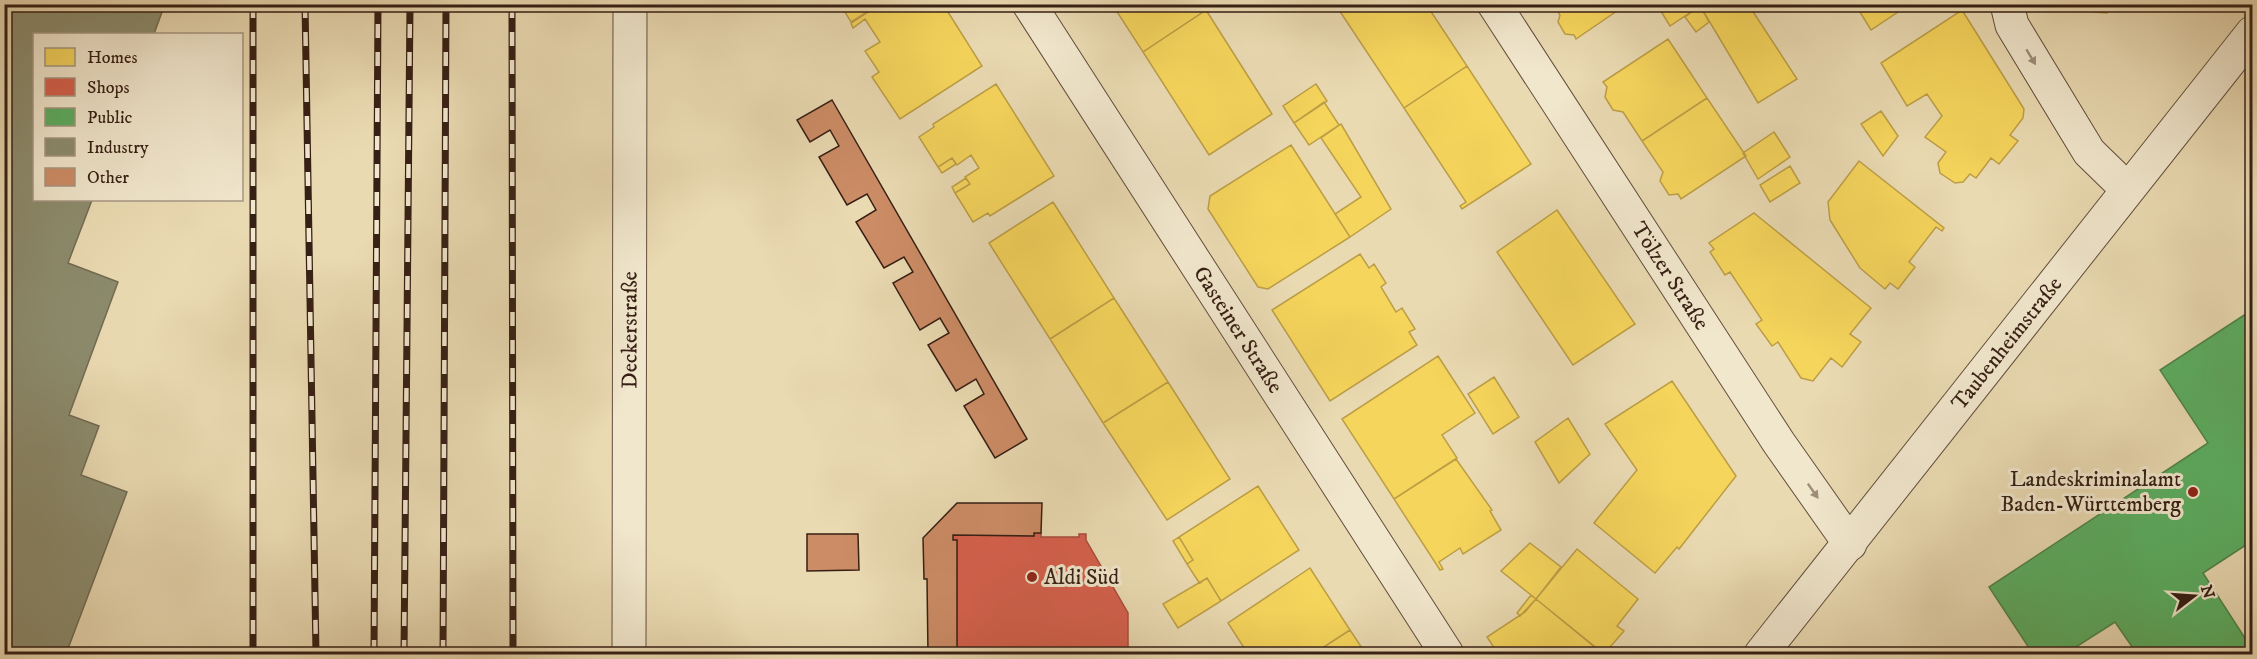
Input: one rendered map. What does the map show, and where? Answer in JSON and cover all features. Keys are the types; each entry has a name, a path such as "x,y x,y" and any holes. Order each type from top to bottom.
{"street":[{"name":"Deckerstraße","path":"629,654 630,4"},
{"name":"Gasteiner Straße","path":"1029,4 1447,654"},
{"name":"Tölzer Straße","path":"1494,4 1779,443 1850,544"},
{"path":"2007,4 2012,25 2089,152 2127,189"},
{"name":"Taubenheimstraße","path":"1761,654 1850,544 2127,189 2253,33"}],"building: Homes":[{"path":"840,4 880,4 851,22"},
{"path":"880,4 943,4 982,66 900,119 872,77 879,72 865,51 880,42 865,19 853,28 851,23"},
{"path":"1112,4 1202,4 1206,10 1143,52"},
{"path":"1335,4 1426,4 1467,66 1404,108"},
{"path":"1553,4 1627,4 1576,39 1574,35 1565,34 1558,22 1560,15"},
{"path":"1656,4 1675,4 1662,13"},
{"path":"1675,4 1699,4 1700,6 1670,26 1662,13"},
{"path":"1699,4 1748,4 1797,79 1758,103"},
{"path":"1855,4 1910,4 1871,30"},
{"path":"2088,4 2114,4 2107,13 2093,12"},
{"path":"1700,6 1709,22 1696,32 1685,17"},
{"path":"1206,10 1272,114 1209,155 1143,52"},
{"path":"1962,10 2024,109 2023,118 2010,135 2018,141 1999,164 1991,158 1976,178 1970,174 1963,182 1955,183 1940,173 1938,163 1946,152 1925,137 1942,116 1927,94 1907,106 1881,63"},
{"path":"1668,39 1707,98 1642,141 1623,112 1613,110 1605,97 1607,87 1603,82"},
{"path":"1467,66 1531,164 1462,209 1460,206 1466,202 1404,108"},
{"path":"996,84 1054,176 990,216 988,213 973,222 955,193 970,184 965,177 979,168 971,155 957,165 952,158 938,167 919,137 934,127 933,124"},
{"path":"1316,84 1327,101 1294,123 1283,106"},
{"path":"1707,98 1746,156 1681,199 1678,194 1669,195 1660,181 1663,172 1642,141"},
{"path":"1324,102 1339,125 1309,145 1294,123"},
{"path":"1881,111 1898,136 1883,156 1861,124"},
{"path":"1341,124 1391,209 1350,237 1335,214 1361,197 1321,138"},
{"path":"1774,132 1790,157 1758,179 1743,153"},
{"path":"1291,145 1350,237 1268,289 1258,287 1208,209 1210,196"},
{"path":"952,158 956,164 942,173 938,167"},
{"path":"1859,161 1944,228 1942,231 1936,227 1909,262 1915,267 1898,289 1890,283 1885,289 1860,268 1830,220 1828,202"},
{"path":"1790,166 1800,183 1770,202 1760,185"},
{"path":"966,178 970,184 955,193 952,187"},
{"path":"1053,202 1114,298 1050,339 989,243"},
{"path":"1557,210 1635,324 1573,365 1497,252"},
{"path":"1754,213 1871,308 1850,334 1861,342 1842,367 1831,358 1813,381 1801,378 1778,342 1772,346 1756,324 1762,320 1730,272 1725,275 1710,252 1714,249 1709,243"},
{"path":"1360,254 1369,268 1374,264 1386,283 1381,287 1396,312 1402,308 1415,329 1409,332 1417,345 1330,401 1272,310"},
{"path":"1114,298 1168,382 1103,423 1050,339"},
{"path":"1438,356 1475,413 1442,435 1457,458 1394,499 1342,419"},
{"path":"1494,377 1519,417 1493,434 1468,394"},
{"path":"1672,381 1736,476 1679,549 1677,547 1655,573 1594,523 1637,470 1605,424"},
{"path":"1168,382 1230,479 1167,520 1103,423"},
{"path":"1568,418 1590,454 1559,483 1535,442"},
{"path":"1456,459 1492,510 1490,511 1501,530 1463,554 1460,548 1439,562 1443,569 1440,570 1394,499"},
{"path":"1258,486 1299,550 1221,601 1207,578 1200,583 1198,581 1187,564 1193,560 1179,537"},
{"path":"1179,537 1193,560 1187,564 1173,541"},
{"path":"1530,543 1561,567 1536,599 1501,571"},
{"path":"1577,549 1638,599 1617,626 1624,631 1604,654 1536,599"},
{"path":"1310,568 1350,630 1313,654 1281,654 1278,649 1269,654 1248,654 1228,623"},
{"path":"1207,578 1221,601 1178,628 1163,604"},
{"path":"1531,595 1536,599 1520,616 1517,613"},
{"path":"1536,599 1603,654 1494,654 1497,652 1487,637 1525,612"},
{"path":"1350,630 1366,654 1313,654"}],"building: Shops":[{"name":"Aldi Süd","path":"1034,533 1041,533 1041,537 1079,537 1079,534 1086,534 1086,540 1128,613 1128,654 957,654 957,540 953,540 953,535 1034,536"}],"building: Public":[{"name":"Landeskriminalamt Baden-Württemberg","path":"2252,310 2252,541 2203,573 2252,649 2252,654 2137,654 2115,622 2065,654 2033,654 1989,587 2208,443 2160,370"}],"building: Industry":[{"path":"4,4 143,4 162,12 154,33 33,33 33,201 92,201 68,263 118,282 69,415 99,426 81,475 127,492 66,654 4,654"}],"building: Other":[{"path":"832,100 1027,439 995,458 964,406 984,394 976,379 956,391 928,345 949,333 940,318 920,330 893,283 913,272 904,257 884,268 856,222 876,210 867,194 847,205 819,157 839,146 830,130 810,142 797,120"},
{"path":"957,503 1042,503 1041,533 1034,533 1034,536 953,535 953,540 957,540 957,654 928,654 927,579 924,579 923,538"},
{"path":"807,534 858,534 859,570 807,571"}],"railway":[{"path":"253,4 253,654"},
{"path":"305,4 316,654"},
{"path":"374,654 378,4"},
{"path":"404,654 410,4"},
{"path":"443,654 446,4"},
{"path":"512,4 513,654"}],"place":[{"name":"Landeskriminalamt Baden-Württemberg","path":"2193,492"},
{"name":"Aldi Süd","path":"1032,577"}]}
